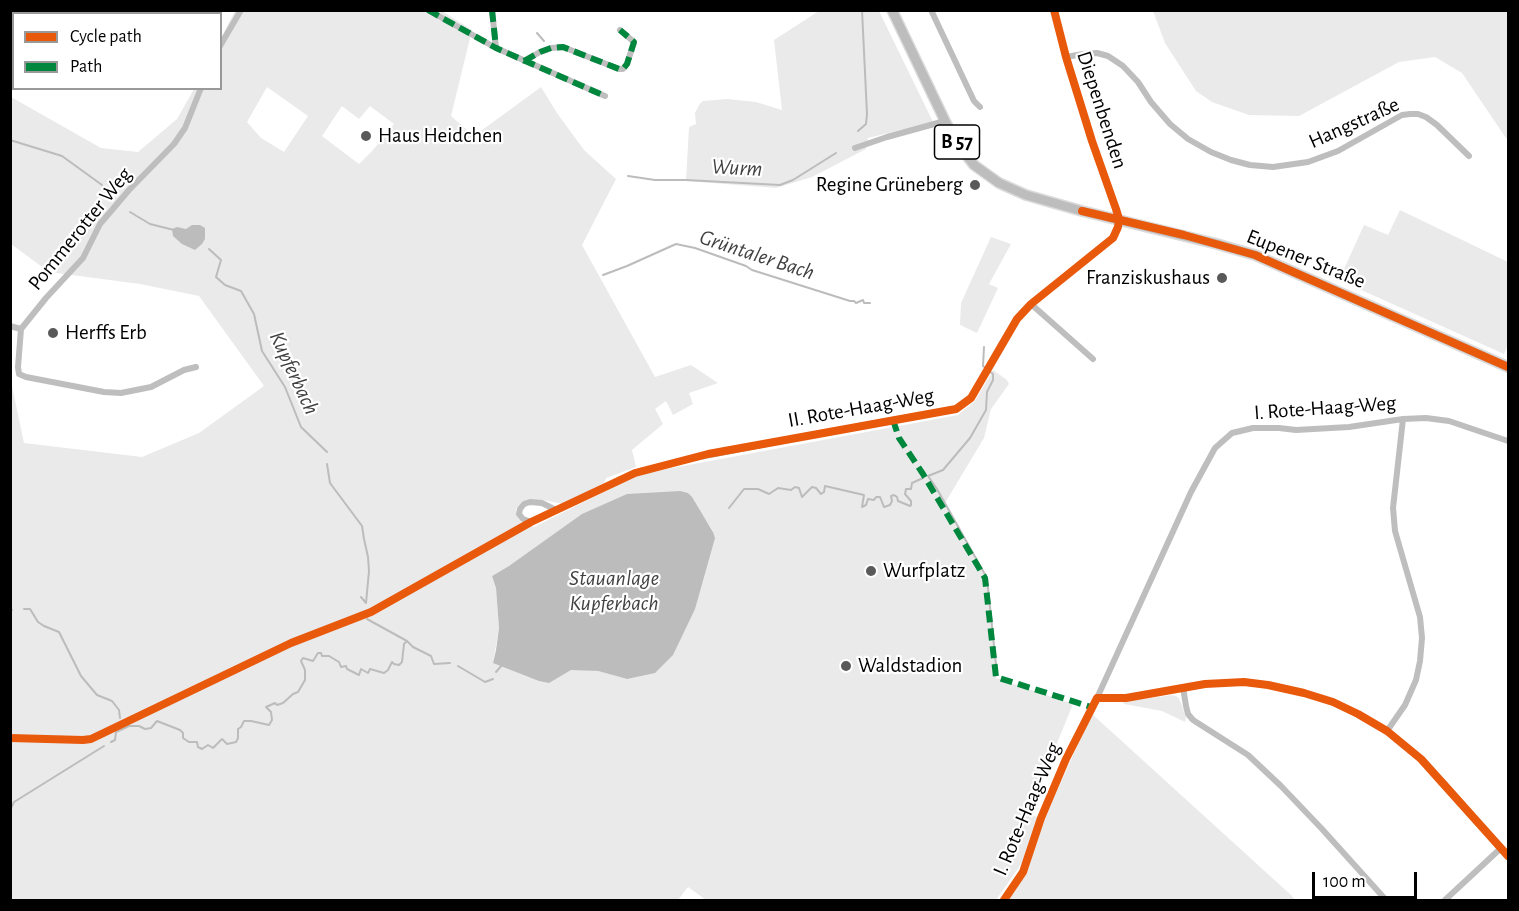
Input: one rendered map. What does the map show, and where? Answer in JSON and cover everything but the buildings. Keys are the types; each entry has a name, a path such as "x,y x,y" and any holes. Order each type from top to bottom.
{"main road":[{"name":"Eupener Straße","path":"892,10 955,140 974,165 999,183 1026,195 1255,255 1509,367"}],"street":[{"path":"222,43 241,10"},
{"path":"428,10 496,48 605,96"},
{"path":"492,10 496,48"},
{"path":"932,10 974,100 980,107"},
{"name":"Diepenbenden","path":"1054,10 1092,141 1119,219"},
{"path":"525,61 540,52 563,47 623,69 627,64 634,42 620,30"},
{"name":"Hangstraße","path":"1066,57 1097,53 1115,60 1124,66 1138,82 1170,124 1188,139 1211,152 1250,165 1273,167 1308,162 1338,152 1402,115 1410,114 1418,114 1437,125 1469,156"},
{"name":"Pommerotter Weg","path":"21,329 83,258 100,224 174,144 185,128 200,90"},
{"path":"855,148 945,121"},
{"name":"II. Rote-Haag-Weg","path":"556,510 542,503 530,502 524,504 519,514 523,519 531,522 635,473 688,459 956,410 971,398 1017,319 1031,304 1113,238 1119,219"},
{"path":"1031,304 1093,359"},
{"path":"10,326 21,329 18,371 26,377 104,392 121,393 151,387 184,370 196,367"},
{"name":"I. Rote-Haag-Weg","path":"1004,900 1020,879 1036,831 1066,759 1097,698 1191,492 1215,448 1232,433 1253,428 1296,430 1349,427 1426,418 1449,422 1509,441"},
{"path":"1387,731 1405,705 1416,680 1422,638 1420,617 1395,531 1393,508 1403,419"},
{"path":"1097,698 1126,698 1205,684 1244,682 1304,693 1333,702 1387,731 1421,759 1509,856"},
{"path":"1183,687 1188,714 1193,720 1248,755 1322,829 1386,900"},
{"path":"1445,900 1501,848"}],"shaded area":[{"path":"235,11 442,11 472,30 451,116 474,136 541,87 584,150 616,179 582,245 655,377 691,365 718,383 689,393 693,404 673,415 666,401 655,409 663,424 632,450 636,467 606,478 604,483 563,504 543,500 522,502 516,509 517,515 522,523 534,527 640,474 958,415 975,401 993,370 1007,380 1009,384 991,409 984,438 945,503 988,578 998,675 996,678 1073,704 1028,814 1038,817 1024,860 996,900 706,900 688,887 678,900 11,900 11,335 12,386 24,443 142,457 199,433 264,386 199,296 140,284 49,272 11,244 11,97 101,148 138,152 177,119 193,90 222,90 222,36","holes":["267,87 308,116 284,152 261,138 247,122","342,106 359,119 370,106 394,124 359,164 322,136","688,493 713,531 627,679 598,671 493,663 499,628 496,588 492,576 509,566"]},
{"path":"819,11 879,11 933,122 868,138 866,149 812,177 776,188 686,181 689,127 696,124 695,113 699,105 703,101 727,99 756,102 782,110 774,40"},
{"path":"1153,11 1508,11 1508,141 1462,73 1435,57 1399,62 1299,116 1249,115 1212,102 1196,91 1165,43"},
{"path":"1400,210 1508,262 1508,345 1504,354 1339,280 1364,225 1388,235"},
{"path":"991,237 1011,244 989,284 998,288 977,333 960,325 961,303"},
{"path":"1172,695 1178,697 1181,703 1186,718 1185,722 1162,711 1123,702"},
{"path":"1092,714 1295,900 1006,900 1026,875 1044,819"}],"water":[{"path":"192,225 205,228 205,239 195,250 182,244 173,236 172,229 177,227 186,229"},
{"name":"Stauanlage Kupferbach","path":"680,491 692,497 715,538 695,609 673,655 655,673 627,679 598,671 571,670 549,683 493,663 499,628 496,588 492,576 582,514 627,494"}],"waterway":[{"name":"Wurm","path":"858,131 866,124 867,114 862,10"},
{"name":"Wurm","path":"537,33 544,41"},
{"name":"Kupferbach","path":"10,140 62,156 102,185"},
{"name":"Wurm","path":"628,176 655,180 780,185 793,180 836,153"},
{"name":"Kupferbach","path":"130,212 150,224 174,230"},
{"name":"Grüntaler Bach","path":"603,275 676,244 695,248 752,270 856,303 863,300 864,303 870,303"},
{"name":"Kupferbach","path":"209,249 221,260 216,277 225,285 241,291 254,314 262,351 285,387 301,427 327,452"},
{"path":"984,347 983,366 993,374 993,380 987,392 986,410 970,438 943,470 928,476 987,578 997,675"},
{"name":"Kupferbach","path":"327,464 330,483 362,526 369,571 366,603"},
{"name":"Kupferbach","path":"729,508 744,489 758,489 769,494 778,488 791,490 795,487 799,488 802,497 812,487 821,494 825,486 864,495 862,507 866,505 868,499 874,500 876,497 880,497 884,507 890,505 891,496 894,495 898,501 910,506 911,501 905,494 906,489 911,489 912,483 923,478"},
{"name":"Kupferbach","path":"361,597 366,603"},
{"path":"24,609 30,609 38,622 59,632 81,676 97,695 112,701 119,710 120,718"},
{"name":"Kupferbach","path":"367,619 431,656 434,664 450,663"},
{"path":"111,742 115,740 116,732 129,726 151,728 157,721 180,730 183,738 189,742 197,742 198,747 202,749 208,745 213,748 222,739 227,744 236,742 238,729 244,721 269,725 272,720 271,712 266,707 275,703 277,705 283,703 298,692 305,680 305,670 301,661 303,658 313,661 318,653 321,653 322,656 329,656 339,662 341,667 346,666 347,669 359,675 361,669 368,673 370,669 384,673 392,662 399,665 402,662 404,644 407,641"},
{"name":"Kupferbach","path":"496,672 502,665"},
{"name":"Kupferbach","path":"458,666 485,682 493,679"},
{"path":"10,810 14,802 104,746"}],"marked path":[{"path":"428,10 496,48 605,96"},
{"path":"492,10 496,48"},
{"path":"524,61 551,48 563,47 623,69 627,64 634,42 620,30"},
{"path":"893,420 899,438 985,578 996,677 1091,707"}],"cycle path":[{"path":"10,738 91,739 291,643 371,612 531,522 635,473 708,454 956,409 971,398 1017,319 1031,304 1113,238 1118,227 1119,219 1092,141 1054,10"},
{"path":"1082,211 1184,235 1255,255 1508,367"},
{"path":"1004,900 1023,872 1041,818 1066,759 1097,698 1126,698 1205,684 1244,682 1268,685 1333,702 1358,714 1387,731 1421,759 1508,856"}],"place":[{"name":"Haus Heidchen","path":"366,136"},
{"name":"Regine Grüneberg","path":"975,185"},
{"name":"Franziskushaus","path":"1222,278"},
{"name":"Herffs Erb","path":"53,333"},
{"name":"Wurfplatz","path":"871,571"},
{"name":"Waldstadion","path":"846,666"}]}
